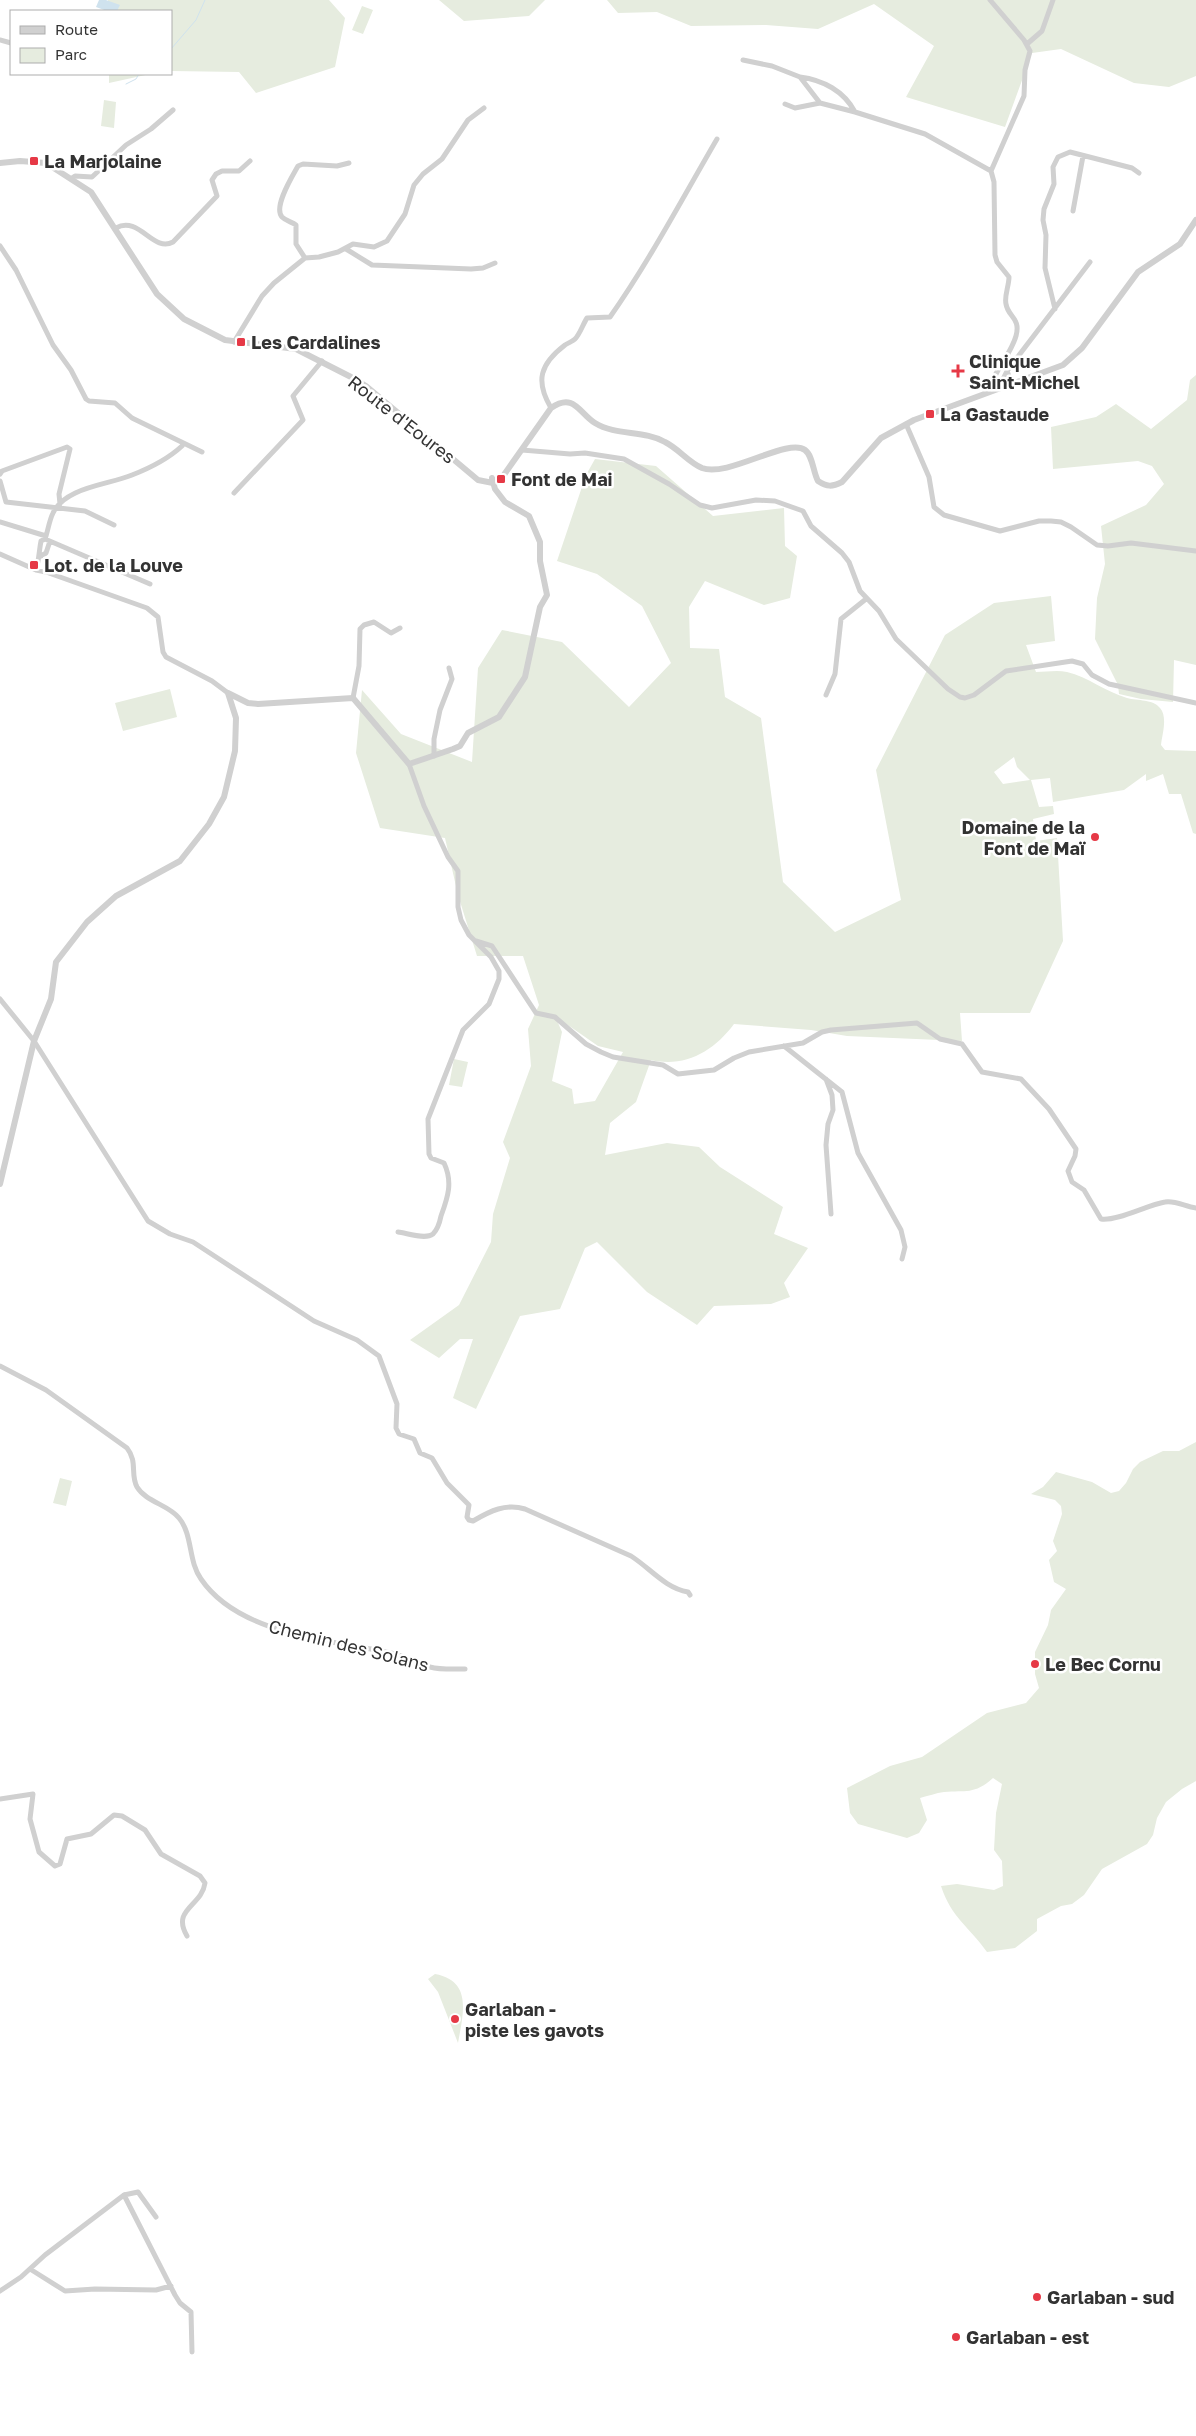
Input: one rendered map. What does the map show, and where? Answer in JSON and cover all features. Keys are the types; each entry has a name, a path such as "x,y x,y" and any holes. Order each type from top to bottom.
{"street":[{"path":"989,392 991,379 1008,354 1016,335 1017,324 1006,307 1009,277 997,262 995,255 994,182 992,172 1024,96 1025,70 1030,50 990,0"},
{"path":"1027,44 1042,31 1053,0"},
{"path":"743,60 780,68 800,77 816,79 827,84 850,103 855,112"},
{"path":"800,77 820,103"},
{"path":"785,104 795,108 804,108 820,103 925,134 992,172"},
{"path":"234,342 262,296 274,283 305,258 319,257 346,249 353,244 374,247 387,241 405,214 414,185 423,174 442,159 468,120 484,108"},
{"path":"72,178 75,176 92,177 126,145 151,130 174,110"},
{"path":"551,408 542,392 541,383 547,364 565,345 576,338 587,318 610,317 662,238 718,139"},
{"path":"1055,309 1045,268 1044,210 1054,184 1053,167 1058,157 1070,152 1132,168 1140,173"},
{"path":"1073,211 1083,156"},
{"name":"Route d'Eoures","path":"0,164 20,161 46,163 91,192 164,302 184,319 210,334 234,342 271,344 296,349 322,361 366,386 469,471 492,481"},
{"path":"116,228 121,225 131,226 143,231 162,246 167,246 216,196 212,180 216,174 222,171 239,171 250,161"},
{"path":"305,258 296,244 296,226 280,215 278,207 298,166 303,164 336,166 349,164"},
{"path":"409,764 460,746 468,733 494,721 521,686 525,677 540,607 547,595 540,561 538,533 529,516 505,502 498,495 492,481 510,466 551,408 564,402 572,403 595,423 606,428 663,440 693,463 711,470 784,450 800,448 806,451 810,457 818,481 830,486 842,482 881,438 906,424 989,392 1051,371 1073,357 1082,348 1138,272 1180,244 1196,220"},
{"path":"0,246 16,270 53,345 71,370 86,399 115,404 132,418 202,452"},
{"path":"346,249 372,265 471,269 483,268 495,263"},
{"path":"1002,388 1002,381 1007,371 1090,262"},
{"path":"234,493 303,420 293,396 322,361"},
{"path":"1007,371 1012,384"},
{"path":"906,424 929,477 934,507 944,515 1000,531 1039,521 1061,522 1097,545 1108,546 1131,543 1196,551"},
{"path":"36,568 41,556 46,553 46,539 53,513 58,506 75,494 132,475 172,456 182,446"},
{"path":"0,474 2,471 67,447 70,449 58,498 58,506"},
{"path":"522,450 570,454 585,453 624,459 656,476 700,505 712,508 756,500 788,504 803,511 811,526 842,553 849,562 866,599 879,611 896,639 915,659 960,697 965,698 974,695 1006,671 1027,666 1052,665 1072,661 1083,664 1092,675 1109,684 1196,703"},
{"path":"0,482 6,502 58,506 84,511 114,525"},
{"path":"0,522 46,539 150,584"},
{"path":"0,554 147,608 158,617 161,625 163,652 166,658 212,681 228,693 248,703 353,698"},
{"path":"826,695 835,674 841,619 866,599"},
{"path":"353,698 359,666 360,629 364,625 374,622 390,633 400,628"},
{"path":"434,756 434,739 440,710 452,679 450,668"},
{"path":"0,1184 34,1041 51,999 56,962 87,922 116,896 180,861 204,832 224,797 234,751 236,718 228,693"},
{"path":"353,698 409,764 424,806 448,857 458,871 458,907 469,935 491,957 499,970 500,979 489,1004 463,1030 428,1118 429,1154 431,1158 444,1163 450,1184 439,1224 433,1233 426,1236 398,1232"},
{"path":"476,941 492,946 536,1012 555,1017 586,1044 613,1057 648,1061 663,1065 678,1074 714,1070 734,1058 749,1052 803,1043 822,1032 831,1030 917,1023 940,1039 962,1044 982,1072 1021,1080 1049,1109 1076,1149 1068,1171 1072,1182 1084,1190 1101,1219 1109,1219 1164,1202 1196,1208"},
{"path":"0,999 34,1041 148,1221 170,1234 193,1242 314,1321 357,1340 379,1356 397,1404 396,1428 399,1434 414,1439 420,1453 432,1458 447,1484 466,1500 469,1505 467,1517 469,1520 473,1521 486,1514 514,1505 526,1509 631,1556 674,1589 688,1592 690,1595"},
{"path":"784,1046 842,1092 858,1153 901,1230 905,1247 902,1259"},
{"path":"826,1078 832,1094 833,1110 828,1124 826,1145 831,1214"},
{"name":"Chemin des Solans","path":"0,1366 46,1390 127,1448 133,1455 137,1487 143,1494 178,1516 186,1532 192,1559 201,1579 222,1601 237,1611 282,1630 393,1654 430,1667 464,1669"},
{"path":"0,1799 33,1794 30,1819 39,1852 55,1866 60,1864 67,1840 91,1834 114,1815 122,1816 145,1830 161,1854 200,1876 205,1882 203,1893 185,1911 182,1917 183,1929 187,1936"},
{"path":"0,2291 124,2195 138,2192 156,2217"},
{"path":"124,2195 180,2303 191,2312 192,2352"},
{"path":"30,2269 65,2291 95,2289 156,2290 171,2286"}],"green space":[{"path":"108,0 329,0 345,18 335,67 256,93 239,72 172,71 172,10 108,10"},
{"path":"439,0 545,0 529,16 464,21"},
{"path":"607,0 1196,0 1196,76 1169,87 1134,83 1061,49 1032,53 1005,127 906,97 934,46 874,4 818,29 766,25 691,26 657,12 618,13"},
{"path":"362,6 373,10 363,34 352,30"},
{"path":"109,75 145,75 109,83"},
{"path":"104,100 116,102 114,128 101,126"},
{"path":"1196,375 1196,665 1174,660 1173,702 1141,699 1119,694 1118,685 1095,639 1097,598 1105,564 1101,526 1146,505 1164,484 1152,466 1138,461 1053,469 1051,427 1096,417 1116,404 1151,429 1187,400 1190,380"},
{"path":"595,459 656,466 713,516 784,508 785,546 797,556 790,598 764,605 705,581 689,607 690,648 719,649 725,697 761,718 783,882 835,932 901,900 876,770 945,635 994,603 1051,596 1055,641 1026,645 1036,672 1067,672 1119,695 1153,703 1160,708 1164,716 1161,745 1165,750 1196,751 1196,834 1193,833 1181,794 1169,794 1163,774 1146,781 1146,774 1124,790 1053,802 1050,778 1031,780 1039,807 1053,806 1054,814 1033,819 1036,841 1057,838 1063,941 1030,1013 960,1013 962,1041 847,1036 811,1030 734,1024 717,1042 698,1055 676,1062 651,1060 636,1102 610,1123 605,1155 667,1143 699,1147 720,1167 783,1207 774,1234 808,1248 784,1283 790,1297 771,1304 714,1306 697,1325 647,1292 597,1242 585,1248 560,1309 520,1316 476,1409 453,1398 473,1339 460,1339 439,1358 410,1340 459,1305 491,1242 493,1214 510,1158 503,1142 531,1066 528,1029 539,1005 523,956 477,956 458,895 445,838 380,828 356,753 362,690 401,734 472,762 478,668 502,630 562,642 629,707 671,663 642,606 597,574 557,561 586,475","holes":["1014,757 1017,767 1030,780 1003,784 994,772","555,1016 598,1046 623,1052 595,1101 574,1104 572,1089 552,1081 562,1032"]},
{"path":"170,689 177,717 123,731 115,703"},
{"path":"454,1059 468,1062 462,1087 449,1085"},
{"path":"1196,1442 1196,1781 1166,1802 1157,1818 1153,1835 1147,1844 1102,1869 1084,1895 1072,1904 1061,1906 1037,1919 1037,1931 1015,1948 987,1952 955,1914 941,1886 957,1884 994,1890 1003,1886 1002,1861 994,1850 996,1813 1002,1784 993,1778 975,1789 941,1792 920,1798 927,1820 919,1833 907,1838 858,1824 850,1813 847,1788 890,1766 922,1757 987,1713 1026,1703 1039,1688 1035,1674 1035,1652 1048,1625 1051,1610 1066,1589 1054,1582 1049,1560 1057,1551 1053,1541 1062,1514 1061,1506 1055,1500 1031,1494 1043,1487 1056,1472 1092,1482 1111,1493 1119,1491 1126,1483 1133,1469 1140,1462 1163,1451 1179,1451"},
{"path":"60,1478 72,1481 66,1506 53,1503"},
{"name":"Garlaban - piste les gavots","path":"435,1974 447,1978 455,1984 463,2000 458,2043 438,1992 428,1979"}],"water":[{"path":"99,0 106,0 120,5 118,10 104,10 96,7"}],"waterway":[{"path":"172,48 196,20 205,0"},
{"path":"126,84 136,79 138,75"}],"place":[{"name":"La Marjolaine","path":"34,161"},
{"name":"Les Cardalines","path":"241,342"},
{"name":"Clinique Saint-Michel","path":"958,371"},
{"name":"La Gastaude","path":"930,414"},
{"name":"Font de Mai","path":"501,479"},
{"name":"Lot. de la Louve","path":"34,565"},
{"name":"Domaine de la Font de Maï","path":"1095,837"},
{"name":"Le Bec Cornu","path":"1035,1664"},
{"name":"Garlaban - piste les gavots","path":"455,2019"},
{"name":"Garlaban - sud","path":"1037,2297"},
{"name":"Garlaban - est","path":"956,2337"}]}
